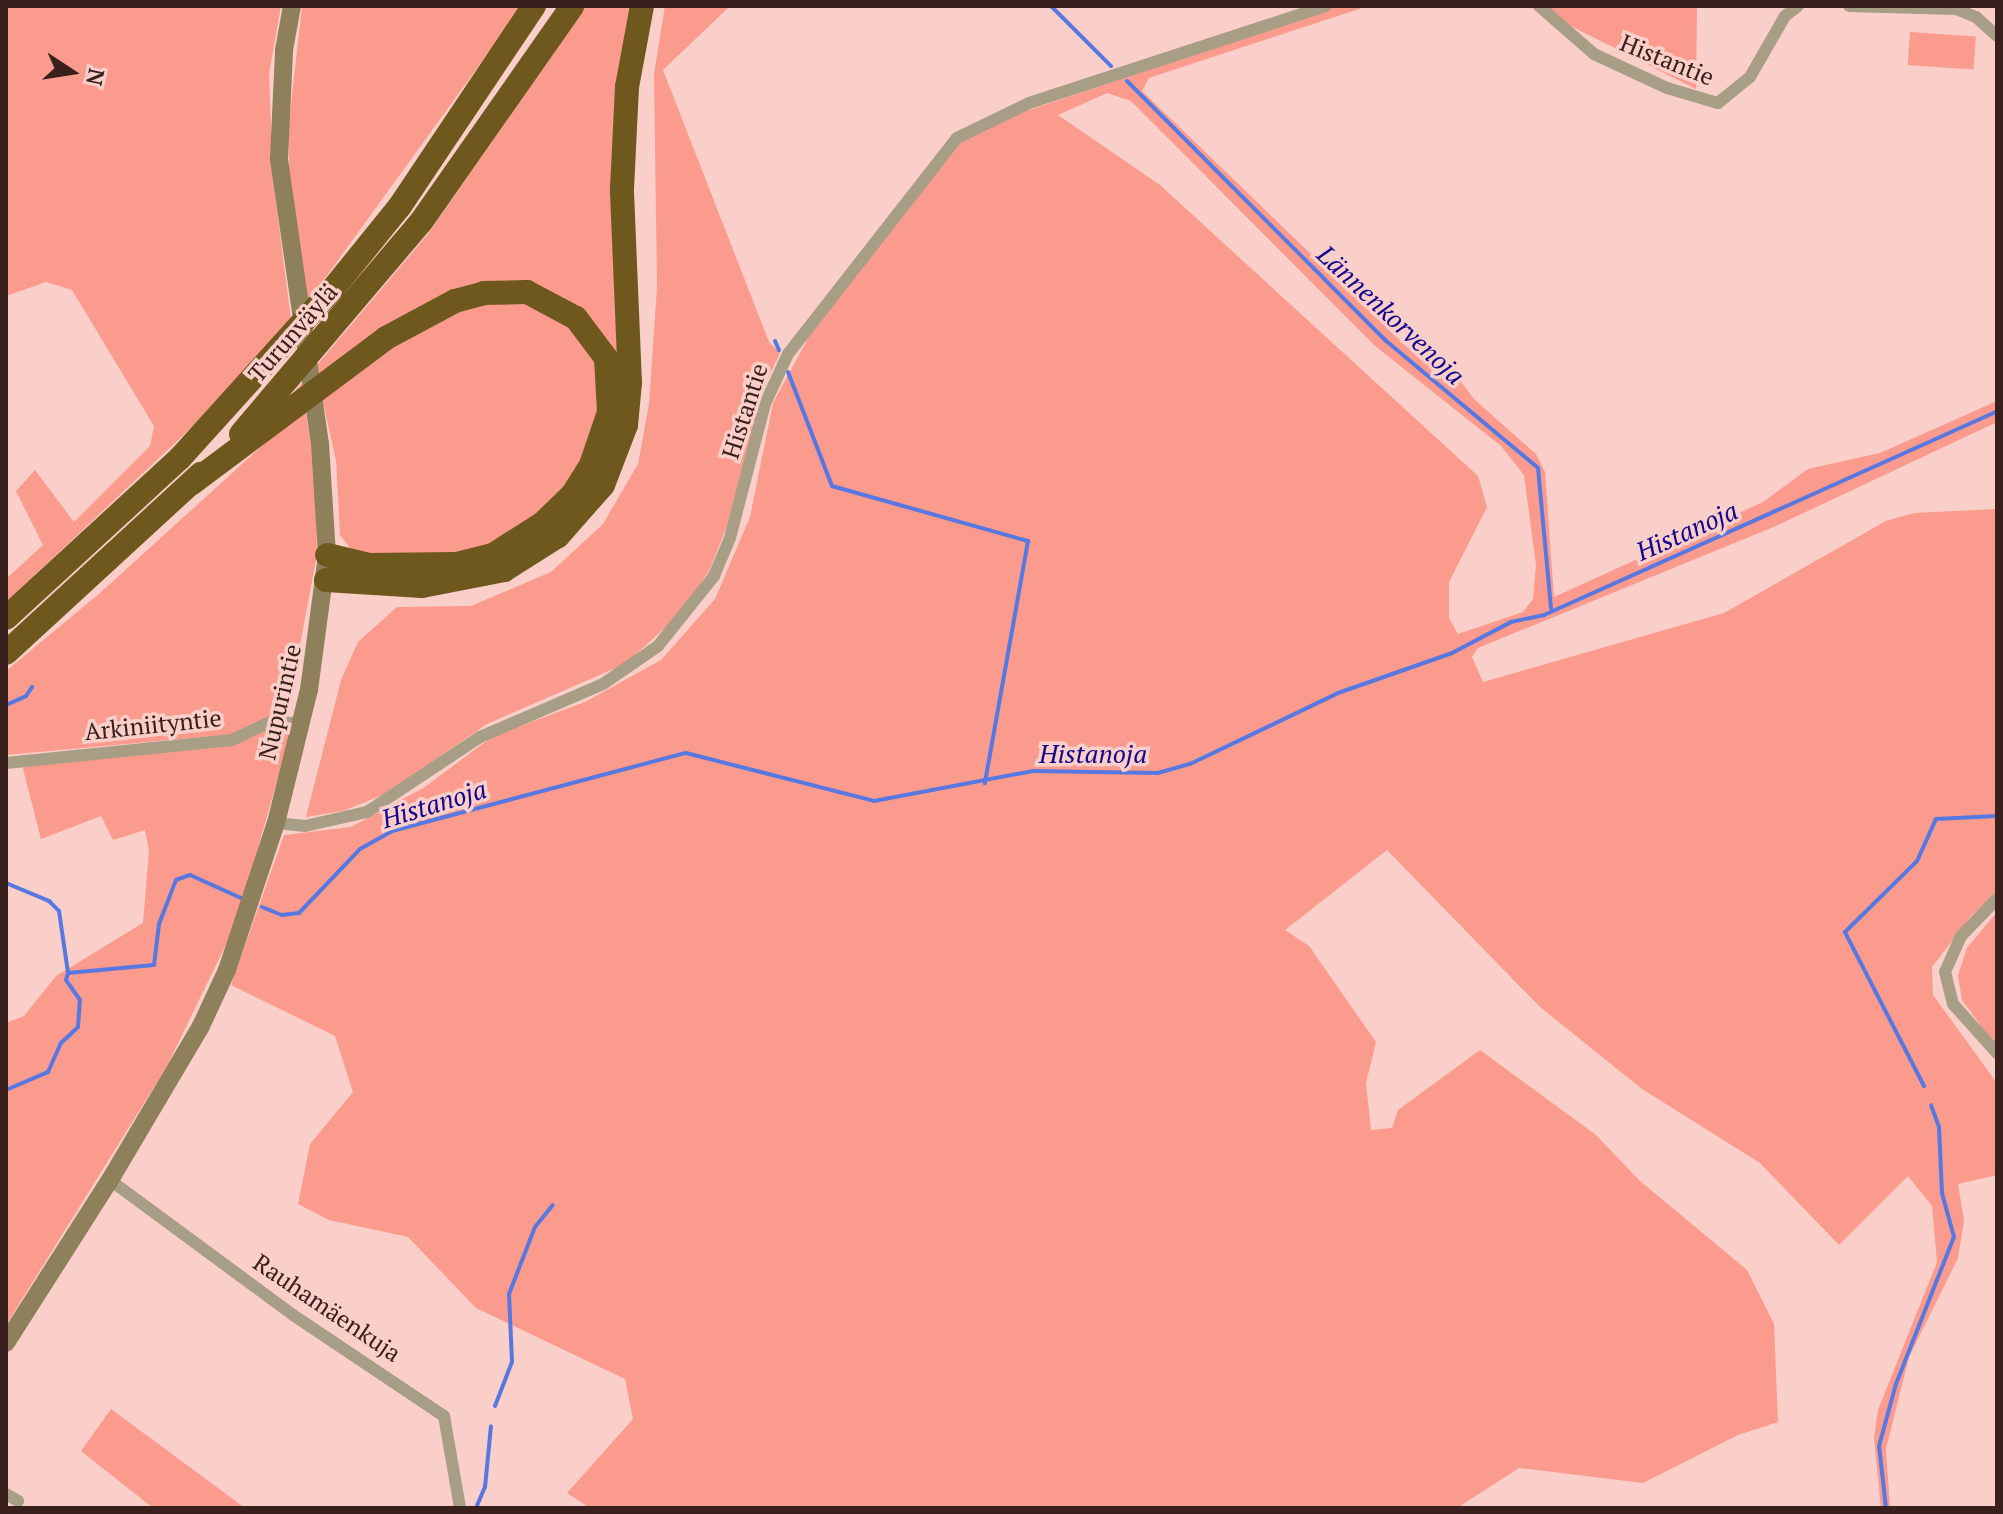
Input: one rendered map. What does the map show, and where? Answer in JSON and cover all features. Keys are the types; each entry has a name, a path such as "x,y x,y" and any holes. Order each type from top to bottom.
{"highway":[{"name":"Turunväylä","path":"6,618 180,458 332,290 400,206 534,6"},
{"name":"Turunväylä","path":"6,653 191,484 284,387 421,222 572,6"},
{"path":"326,580 422,586 504,570 558,536 603,485 626,425 630,383 622,189 627,87 642,6"},
{"path":"191,484 386,338 455,301 484,293 527,292 576,318 606,358 609,412 591,465 572,495 543,523 493,555 458,564 369,565 327,555"}],"main road":[{"name":"Nupurintie","path":"6,1343 110,1180 201,1026 227,970 276,823 301,723 326,580 327,555 320,444 293,277 279,158 283,64 292,6"}],"street":[{"name":"Histantie","path":"276,823 305,826 367,812 498,727 603,684 658,646 714,576 730,538 765,404 788,354 957,138 1029,103 1326,6"},
{"name":"Histantie","path":"1539,6 1594,54 1667,88 1718,103 1750,77 1785,16 1798,6"},
{"path":"1849,6 1922,7 1968,13 1997,36"},
{"name":"Arkiniityntie","path":"6,763 221,741 270,722 301,723"},
{"path":"1997,899 1961,936 1945,972 1953,1004 1997,1053"},
{"name":"Rauhamäenkuja","path":"110,1180 293,1315 444,1416 460,1508"},
{"path":"6,1494 18,1501"}],"shaded area":[{"path":"6,6 281,6 269,74 273,179 291,320 209,411 6,602 6,579 43,545 16,491 35,470 74,522 150,446 154,426 72,290 46,282 6,296"},
{"path":"302,6 522,6 307,303 290,189 288,132"},
{"path":"586,6 637,6 625,371 595,485 443,571 587,485 610,352 507,286 284,404 428,234"},
{"path":"665,6 730,6 663,70 769,342 780,353 767,380 727,526 709,571 676,618 625,664 487,724 385,794 343,811 306,817 341,680 358,642 397,607 471,606 551,572 603,524 638,464 649,404 657,288 654,74"},
{"path":"1337,6 1368,6 1149,78 1142,91 1407,347 1452,370 1474,399 1536,454 1545,472 1554,597 1763,502 1808,469 1880,453 1997,401 1997,422 1776,526 1478,648 1472,657 1483,682 1724,613 1886,521 1914,513 1997,509 1997,893 1971,916 1932,967 1933,995 1997,1083 1997,1175 1958,1184 1964,1221 1958,1258 1909,1357 1886,1449 1890,1508 1881,1508 1874,1438 1878,1410 1937,1262 1932,1206 1908,1176 1839,1245 1760,1163 1642,1089 1540,1007 1387,850 1285,930 1309,946 1376,1042 1366,1083 1371,1130 1392,1128 1398,1110 1480,1050 1596,1135 1640,1181 1747,1270 1774,1324 1778,1422 1738,1435 1643,1483 1519,1468 1457,1508 590,1508 567,1493 633,1419 625,1379 476,1308 408,1237 329,1220 298,1204 310,1144 353,1092 335,1036 231,985 284,835 351,827 425,787 493,736 585,702 661,660 715,599 750,517 773,403 814,327 953,148 991,123","holes":["1107,93 1131,101 1375,346 1501,446 1524,475 1536,565 1533,599 1523,612 1458,634 1449,618 1449,582 1487,507 1478,476 1160,185 1058,115"]},
{"path":"1547,6 1697,6 1696,89 1563,22"},
{"path":"1910,32 1976,37 1974,70 1908,65"},
{"path":"489,298 535,300 591,342 606,389 588,462 509,540 442,560 354,553 340,535 336,460 321,393 387,344"},
{"path":"305,407 315,471 317,554 287,715 235,734 6,755 6,671 100,593"},
{"path":"275,726 292,729 236,924 167,1066 6,1325 6,1023 24,1016 56,976 143,923 149,851 145,830 113,840 101,816 41,839 22,765 134,753"},
{"path":"1997,912 1997,1048 1962,1000 1958,975 1967,948"},
{"path":"111,1409 245,1508 153,1508 81,1451"}],"waterway":[{"name":"Lännenkorvenoja","path":"1051,6 1111,66"},
{"name":"Lännenkorvenoja","path":"1127,81 1385,340 1538,468 1551,608"},
{"path":"775,341 779,350"},
{"path":"788,372 832,486 1028,541 985,783"},
{"name":"Histanoja","path":"262,907 282,915 299,913 360,849 392,831 686,753 874,801 1033,771 1158,773 1190,764 1338,693 1452,653 1511,622 1544,615 1997,411"},
{"path":"6,705 26,696 32,687"},
{"path":"1924,1086 1845,932 1917,861 1936,819 1997,816"},
{"name":"Histanoja","path":"6,1090 48,1072 61,1043 78,1027 80,1000 66,980 68,973 154,965 159,924 176,880 190,875 241,898"},
{"path":"6,883 49,901 59,911 68,973"},
{"path":"1886,1508 1879,1446 1896,1384 1954,1237 1942,1193 1939,1127 1931,1105"},
{"path":"495,1406 512,1362 509,1294 535,1227 553,1205"},
{"path":"476,1508 485,1487 491,1426"}]}
